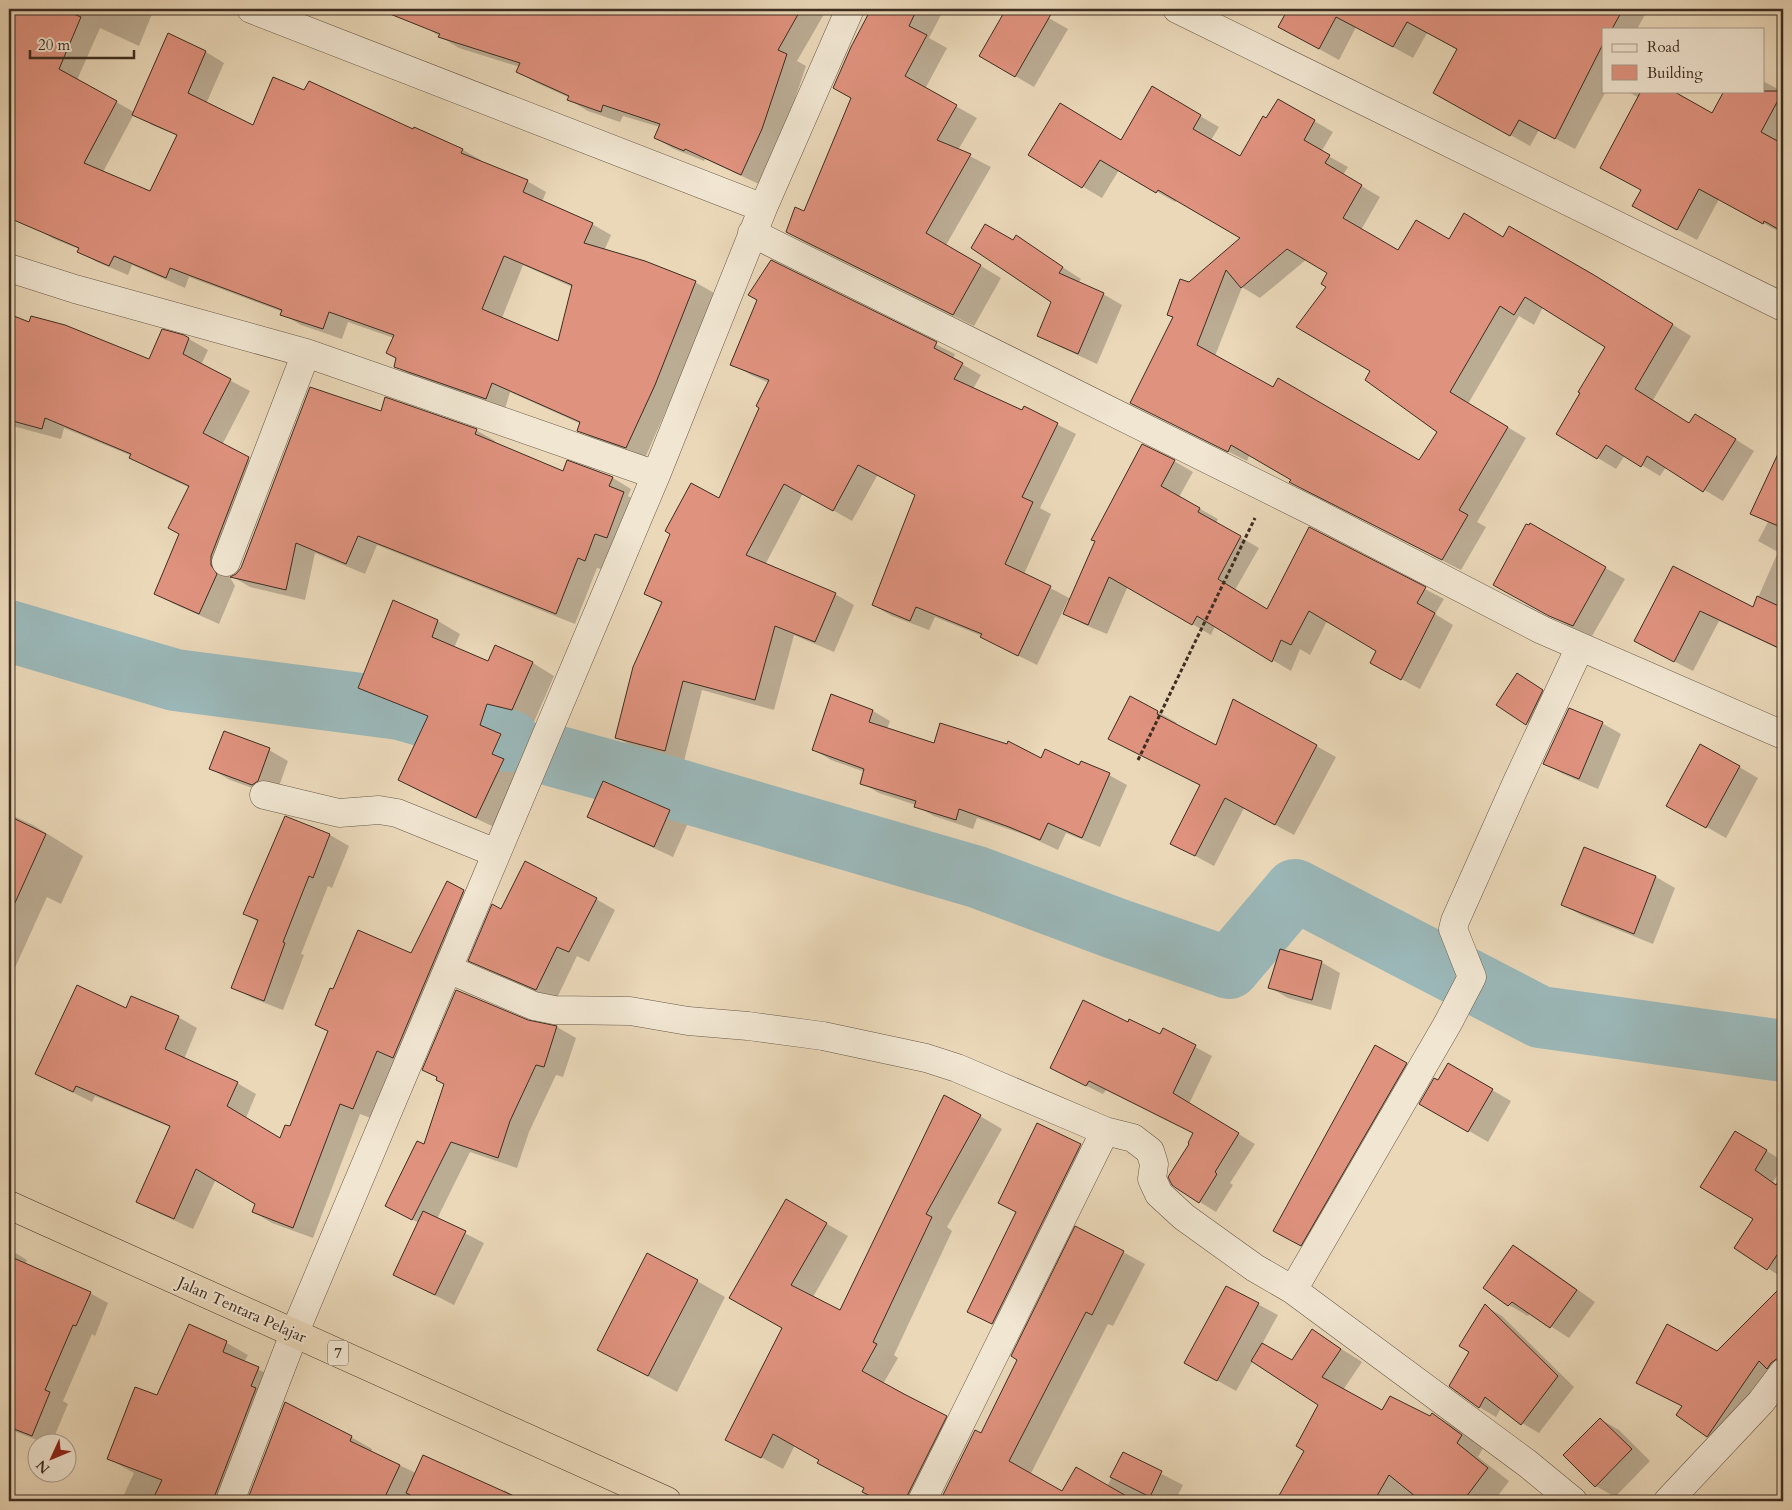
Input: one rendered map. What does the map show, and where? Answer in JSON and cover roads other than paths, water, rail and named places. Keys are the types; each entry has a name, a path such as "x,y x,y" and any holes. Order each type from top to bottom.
{"highway":[{"name":"Jalan Tentara Pelajar","path":"9,1205 667,1501"}],"street":[{"path":"251,9 762,208"},
{"path":"230,1501 294,1334 656,475 762,208 850,9"},
{"path":"1177,9 1783,307"},
{"path":"752,233 1268,490 1542,630 1783,735"},
{"path":"9,268 75,289 306,353 656,475"},
{"path":"226,562 306,353"},
{"path":"1293,1290 1448,1024 1470,980 1471,972 1453,929 1455,921 1580,647"},
{"path":"264,794 339,813 380,810 397,813 496,853"},
{"path":"448,969 534,1006 554,1010 630,1011 688,1021 748,1026 822,1036 926,1058 957,1068 1105,1131 1133,1138 1150,1151 1154,1164 1152,1179 1160,1194 1184,1218 1255,1268 1293,1290 1520,1458 1573,1501"},
{"path":"922,1501 1105,1131"},
{"path":"1668,1501 1772,1404 1783,1373"}],"waterway":[{"path":"9,631 175,680 400,709 510,741"},
{"path":"544,753 977,877 1229,968 1295,890 1540,1017 1783,1051"}]}
